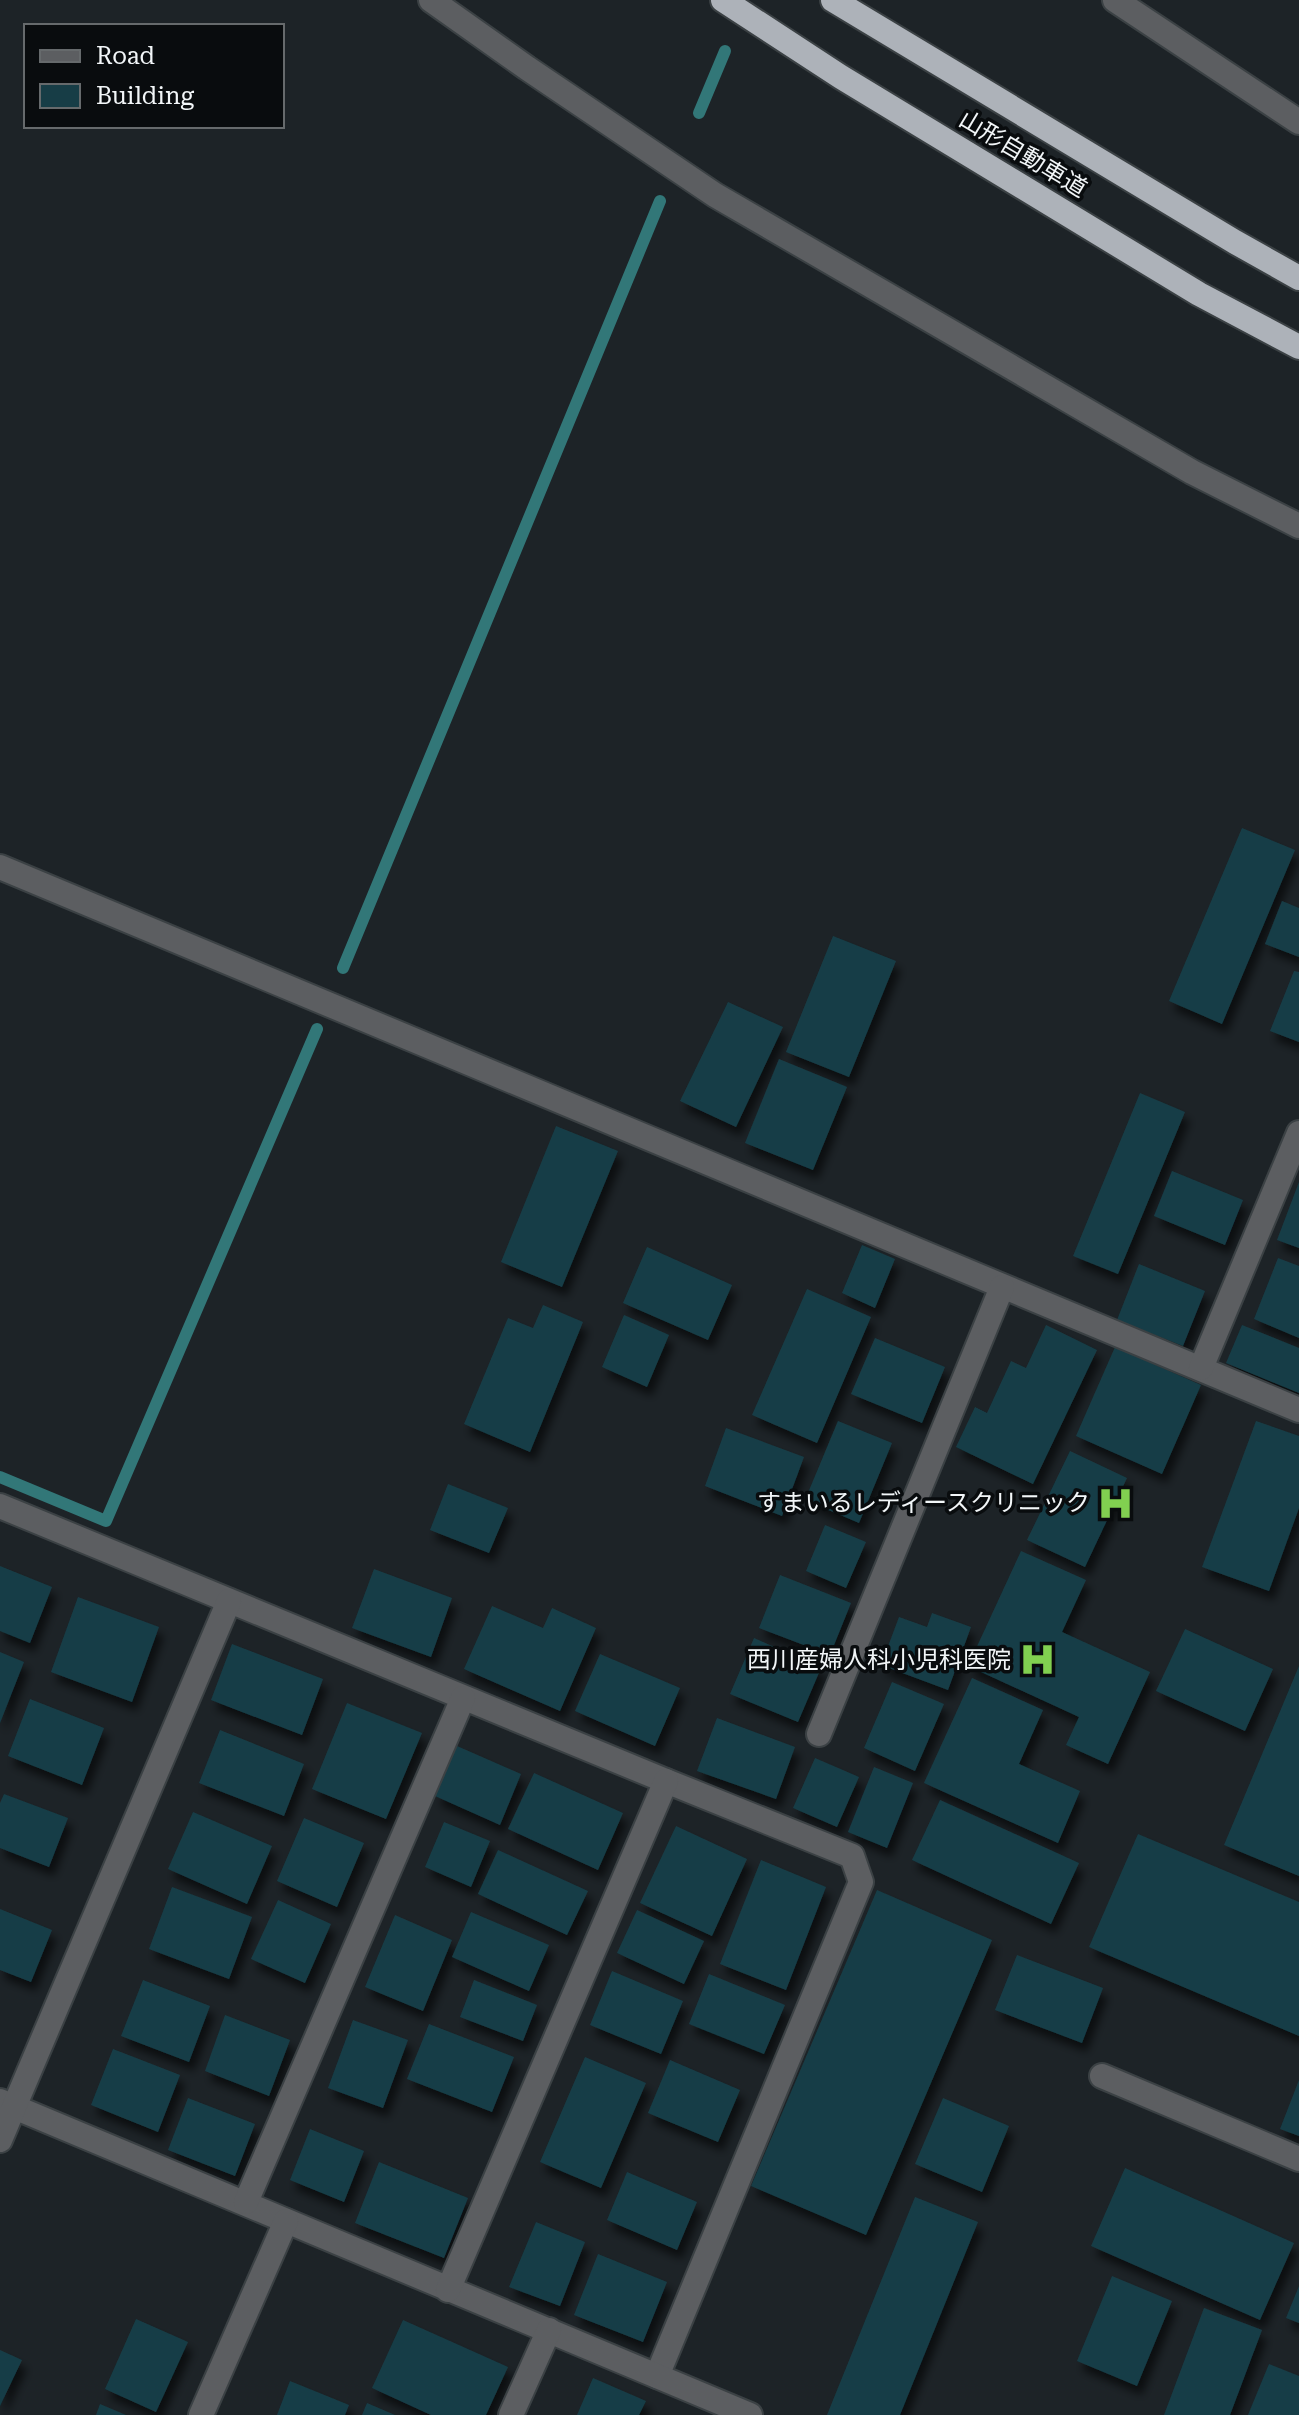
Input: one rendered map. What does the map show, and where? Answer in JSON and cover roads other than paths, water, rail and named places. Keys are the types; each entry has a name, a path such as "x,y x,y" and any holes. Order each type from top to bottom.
{"highway":[{"name":"山形自動車道","path":"723,0 841,77 1186,286 1299,347"},
{"name":"山形自動車道","path":"833,0 1195,219 1299,278"}],"street":[{"path":"431,0 715,195 1192,472 1299,526"},
{"path":"1115,0 1299,122"},
{"path":"0,867 1299,1410"},
{"path":"1201,1368 1299,1133"},
{"path":"819,1734 1002,1287"},
{"path":"0,1506 852,1856 861,1882 657,2376"},
{"path":"0,2140 7,2104 229,1601"},
{"path":"246,2202 463,1698"},
{"path":"448,2290 666,1781"},
{"path":"1102,2076 1299,2159"},
{"path":"7,2104 750,2415"},
{"path":"201,2415 286,2221"},
{"path":"511,2415 549,2330"}],"waterway":[{"path":"699,113 725,51"},
{"path":"343,968 660,201"},
{"path":"0,1477 106,1521 317,1029"}],"place":[{"name":"すまいるレディースクリニック","path":"1116,1503"},
{"name":"西川産婦人科小児科医院","path":"1037,1660"}]}
